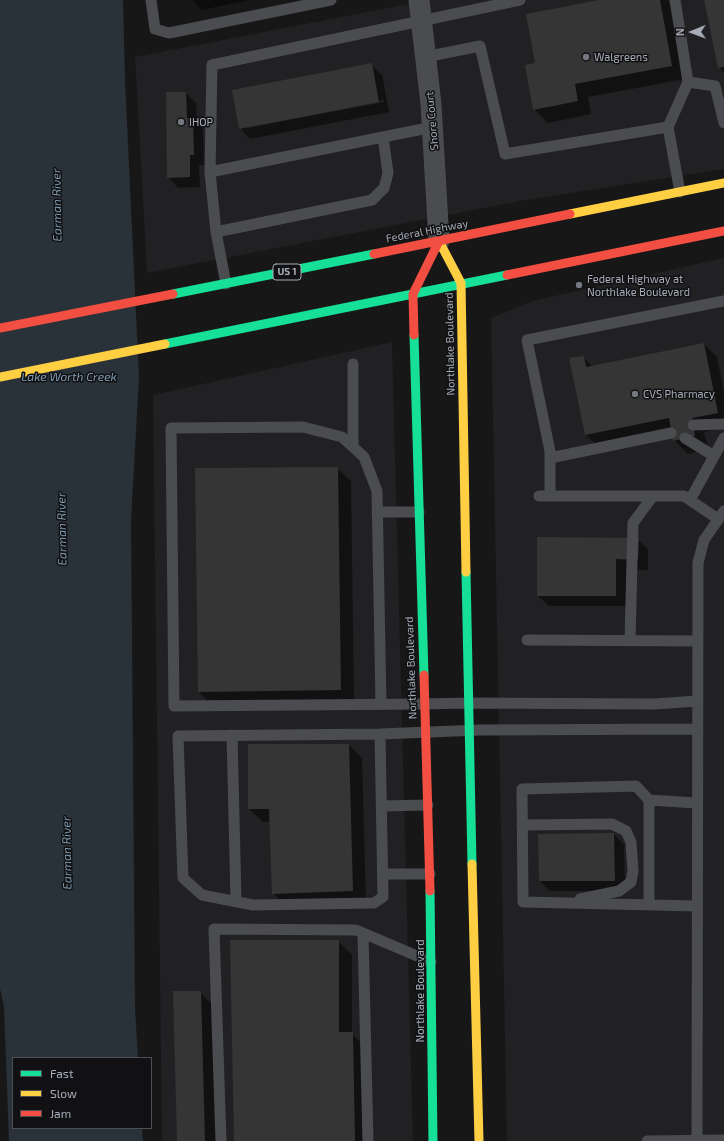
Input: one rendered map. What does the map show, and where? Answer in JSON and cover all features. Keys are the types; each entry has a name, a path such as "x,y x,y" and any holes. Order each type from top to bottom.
{"main road":[{"name":"Federal Highway","path":"0,328 439,242 724,183"},
{"path":"0,377 724,231"},
{"name":"Northlake Boulevard","path":"439,242 461,283 468,730 479,1141"},
{"name":"Northlake Boulevard","path":"432,1141 430,874 413,294 439,242"}],"street":[{"name":"Shore Court","path":"420,10 433,127 439,242"}],"lane":[{"path":"151,0 155,29 169,33 331,0"},
{"path":"226,284 216,232 210,172 212,66 420,10 520,0"},
{"path":"675,0 688,82 668,127 680,192"},
{"path":"426,57 480,46 506,154 668,127"},
{"path":"688,82 715,86 724,123"},
{"path":"210,172 433,127"},
{"path":"216,232 372,200 384,188 388,173 383,137"},
{"path":"697,1141 696,802 698,729 698,563 704,540 721,515 684,496 544,496 550,458 527,340 724,301"},
{"path":"353,364 353,446"},
{"path":"693,425 724,424"},
{"path":"381,704 376,491 364,457 342,437 303,427 171,428 174,706 424,704 468,703 654,704 698,701"},
{"path":"550,458 671,433"},
{"path":"685,438 714,456"},
{"path":"690,500 724,438"},
{"path":"630,640 634,523 653,496"},
{"path":"377,512 419,512"},
{"path":"527,640 698,641"},
{"path":"380,734 384,874 383,897 374,904 253,905 236,900 202,895 183,878 178,736 380,734 468,730 698,729"},
{"path":"232,736 236,900"},
{"path":"649,905 648,800 636,786 522,789 523,902 649,905 697,906"},
{"path":"648,800 696,802"},
{"path":"382,806 428,805"},
{"path":"522,825 612,824 626,831 631,842 633,871 631,882 620,891 562,903"},
{"path":"384,874 430,874"},
{"path":"220,1141 214,929 356,930 431,962"},
{"path":"364,934 368,1141"},
{"path":"647,1141 724,1140"}],"shaded area":[{"path":"429,0 724,0 724,169 520,201 147,273 135,57"},
{"path":"724,258 724,1141 507,1141 491,318 532,301"},
{"path":"392,342 413,1141 162,1141 153,395"}],"water":[{"name":"Lake Worth Creek","path":"0,0 123,0 125,81 139,378 131,520 135,1009 138,1057 12,1057 12,1129 142,1129 143,1141 9,1141 4,1007 0,989"}],"building":[{"name":"Walgreens","path":"599,0 660,0 672,66 575,84 578,101 533,110 525,65 535,63 526,14"},
{"path":"704,0 724,0 724,67 718,68"},
{"path":"372,63 379,102 239,129 232,90"},
{"path":"166,92 186,92 187,118 193,118 194,155 190,155 190,177 167,178"},
{"name":"CVS Pharmacy","path":"704,343 718,413 692,418 695,436 673,441 669,418 585,435 569,358 584,356 586,367"},
{"path":"338,467 341,690 198,692 195,468"},
{"path":"537,537 639,538 638,560 616,559 616,596 537,596"},
{"path":"248,744 349,744 353,891 272,894 269,809 248,809"},
{"path":"614,833 615,881 539,881 538,834"},
{"path":"230,940 339,940 339,1032 353,1032 355,1141 234,1141"},
{"path":"173,991 201,991 205,1141 177,1141"}],"traffic: fast":[{"path":"173,294 374,254"},
{"path":"165,344 507,275"},
{"path":"414,335 424,675"},
{"path":"466,572 472,864"},
{"path":"430,891 433,1141"}],"traffic: slow":[{"path":"570,214 724,183"},
{"path":"439,241 461,283 466,572"},
{"path":"0,377 165,344"},
{"path":"472,864 479,1141"}],"traffic: jam":[{"path":"374,254 570,214"},
{"path":"507,275 724,231"},
{"path":"414,335 413,294 439,241"},
{"path":"0,328 173,294"},
{"path":"424,675 430,891"}],"place":[{"name":"Walgreens","path":"586,57"},
{"name":"IHOP","path":"181,122"},
{"name":"Federal Highway at Northlake Boulevard","path":"579,285"},
{"name":"CVS Pharmacy","path":"635,394"}],"water label":[{"name":"Earman River","path":"57,205"},
{"name":"Earman River","path":"62,529"},
{"name":"Earman River","path":"67,853"}]}
